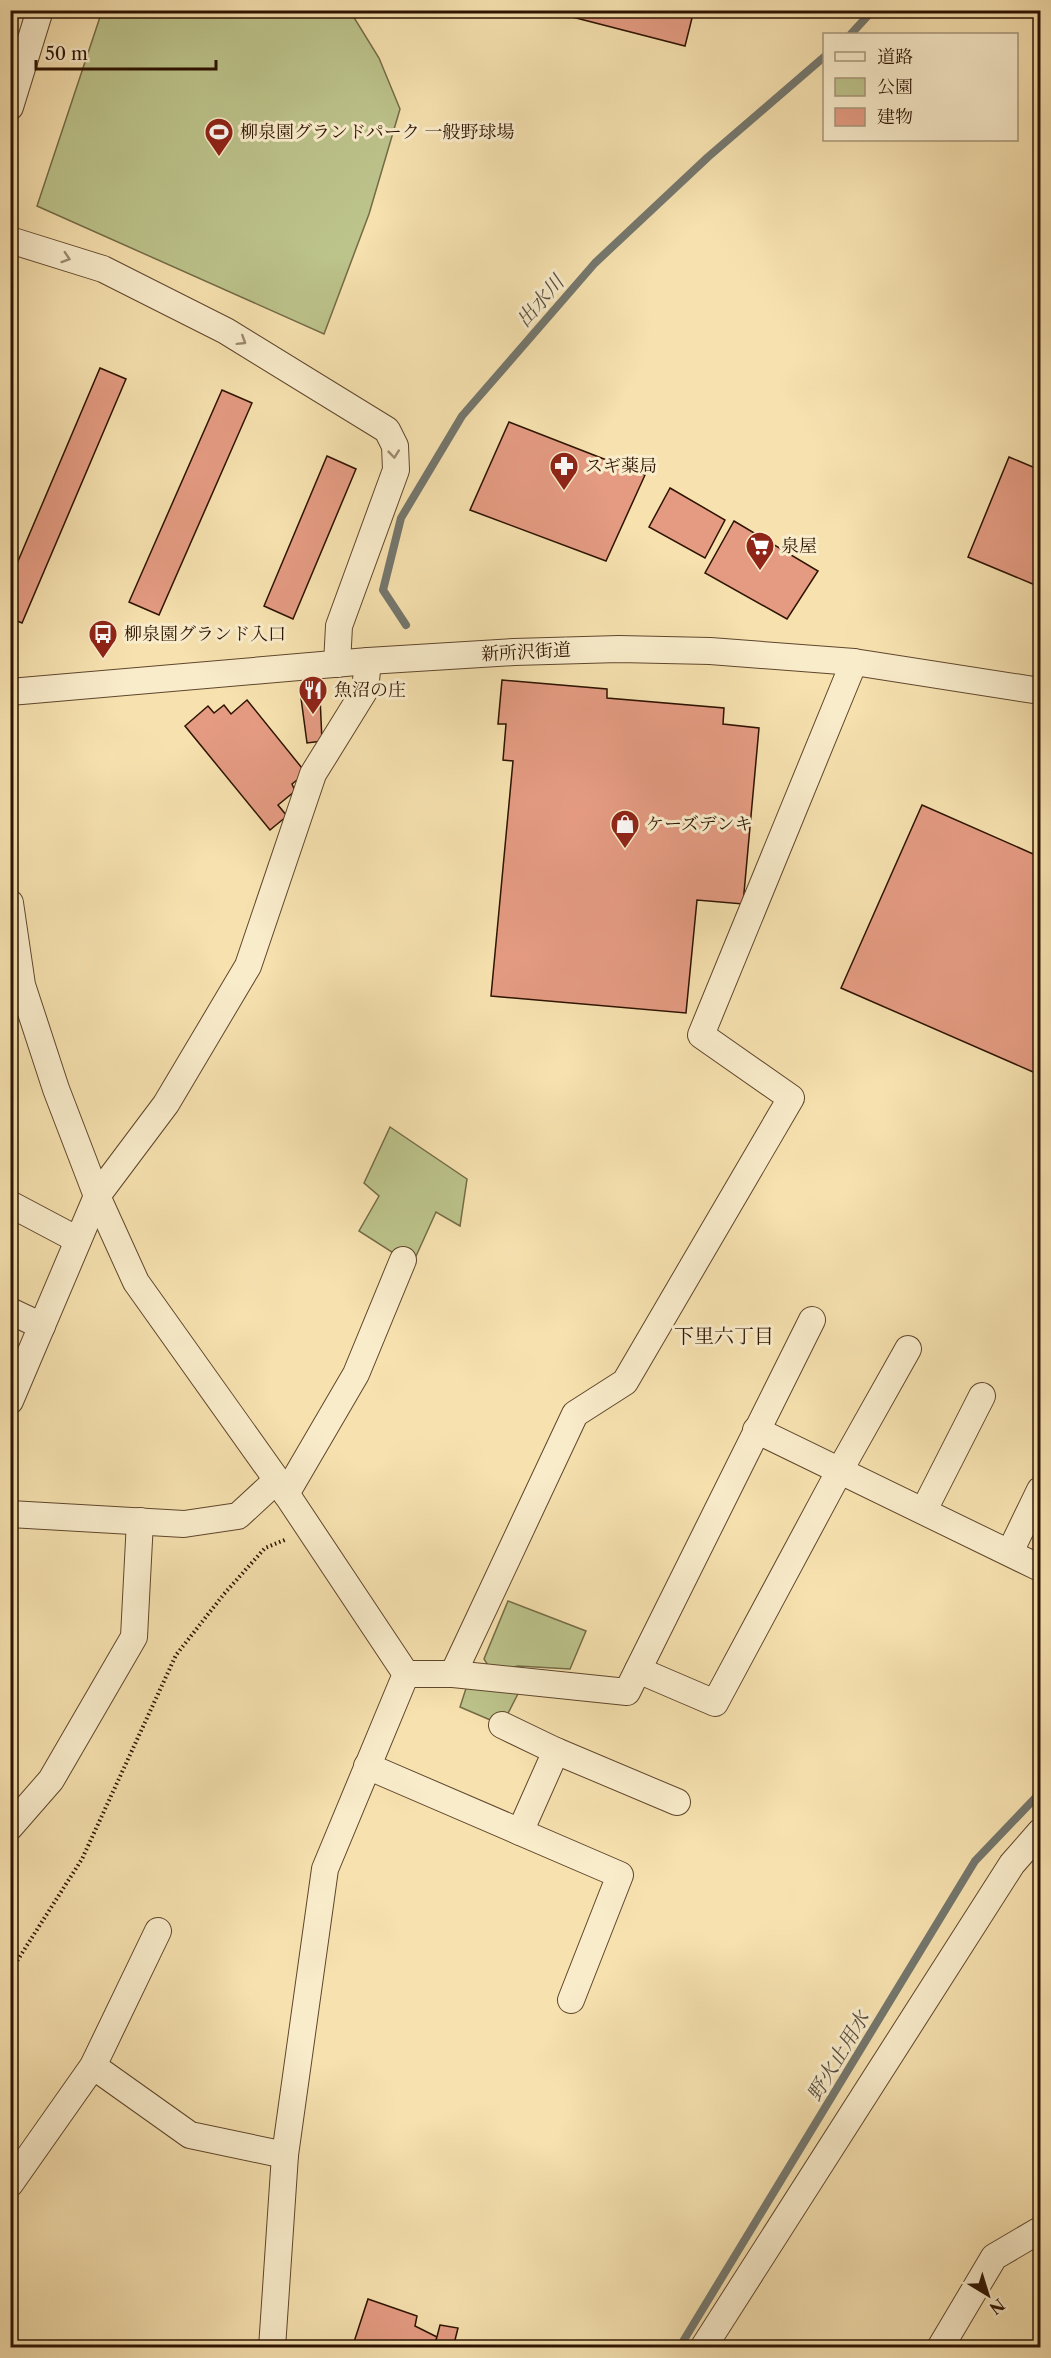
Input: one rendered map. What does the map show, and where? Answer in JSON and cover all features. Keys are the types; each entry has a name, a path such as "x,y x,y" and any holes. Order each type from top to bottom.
{"street":[{"path":"10,107 19,41 40,10"},
{"path":"10,240 102,270 226,331 387,430 394,446 396,470 339,626 337,664"},
{"name":"新所沢街道","path":"10,692 368,661 514,652 619,649 710,651 854,662 1041,691"},
{"path":"10,1401 97,1197 166,1104 248,966 313,774 365,690 368,661"},
{"path":"453,1674 575,1414 625,1382 791,1098 701,1035 854,662"},
{"path":"10,903 22,984 56,1089 97,1197 136,1282 282,1487 406,1674"},
{"path":"10,1204 78,1240"},
{"path":"10,1514 184,1524 238,1516 282,1487 356,1374 403,1260"},
{"path":"10,1311 42,1326"},
{"path":"406,1674 453,1674 627,1692 812,1320"},
{"path":"638,1670 715,1703 908,1349"},
{"path":"924,1510 982,1396"},
{"path":"756,1430 1041,1568"},
{"path":"1010,1552 1041,1490"},
{"path":"10,1827 51,1780 134,1637 140,1521"},
{"path":"272,2348 285,2155 325,1869 406,1674"},
{"path":"502,1725 677,1802"},
{"path":"520,1832 556,1750"},
{"path":"367,1766 620,1875 571,2000"},
{"path":"703,2348 1012,1864 1041,1832"},
{"path":"10,2184 93,2066 158,1931"},
{"path":"93,2066 190,2134 285,2155"},
{"path":"940,2348 994,2257 1041,2230"}],"path":[{"path":"10,1972 82,1858 176,1654 224,1594 265,1548 310,1530"}],"green space":[{"name":"柳泉園グランドパーク 一般野球場","path":"102,11 350,11 379,58 400,109 369,214 324,334 37,206"},
{"path":"390,1127 467,1179 460,1226 436,1212 412,1265 359,1231 379,1196 364,1183"},
{"path":"508,1601 586,1631 570,1669 518,1666 492,1672 484,1659"},
{"path":"470,1676 524,1682 502,1725 460,1707"}],"building":[{"path":"545,10 694,10 685,46"},
{"path":"100,368 126,379 22,623 10,618 10,580"},
{"path":"222,390 252,403 159,615 129,602"},
{"path":"509,422 645,475 606,561 470,510"},
{"path":"327,456 356,469 293,619 264,606"},
{"path":"1009,457 1040,470 1040,587 968,557"},
{"path":"670,488 725,520 705,558 649,527"},
{"path":"734,521 818,571 787,619 705,573"},
{"path":"502,680 607,689 607,698 724,708 723,724 759,728 743,904 697,900 686,1013 491,996 513,761 503,760 506,724 498,724"},
{"path":"320,697 322,741 307,743 301,698"},
{"path":"247,700 306,773 292,784 295,791 278,805 287,816 270,830 185,726 208,706 214,713 224,705 231,714"},
{"path":"922,805 1040,857 1040,1075 841,988"},
{"path":"368,2299 417,2316 415,2326 437,2337 434,2348 352,2348"},
{"path":"440,2325 458,2328 453,2348 434,2348"}],"waterway":[{"name":"出水川","path":"852,33 873,10"},
{"name":"出水川","path":"406,625 383,590 401,518 462,416 595,263 708,157 823,58"},
{"name":"野火止用水","path":"679,2348 975,1861 1040,1793"}],"place":[{"name":"柳泉園グランドパーク 一般野球場","path":"219,158"},
{"name":"スギ薬局","path":"564,492"},
{"name":"泉屋","path":"760,572"},
{"name":"柳泉園グランド入口","path":"103,660"},
{"name":"魚沼の庄","path":"313,716"},
{"name":"ケーズデンキ","path":"625,850"}],"district":[{"name":"下里六丁目","path":"724,1336"}]}
